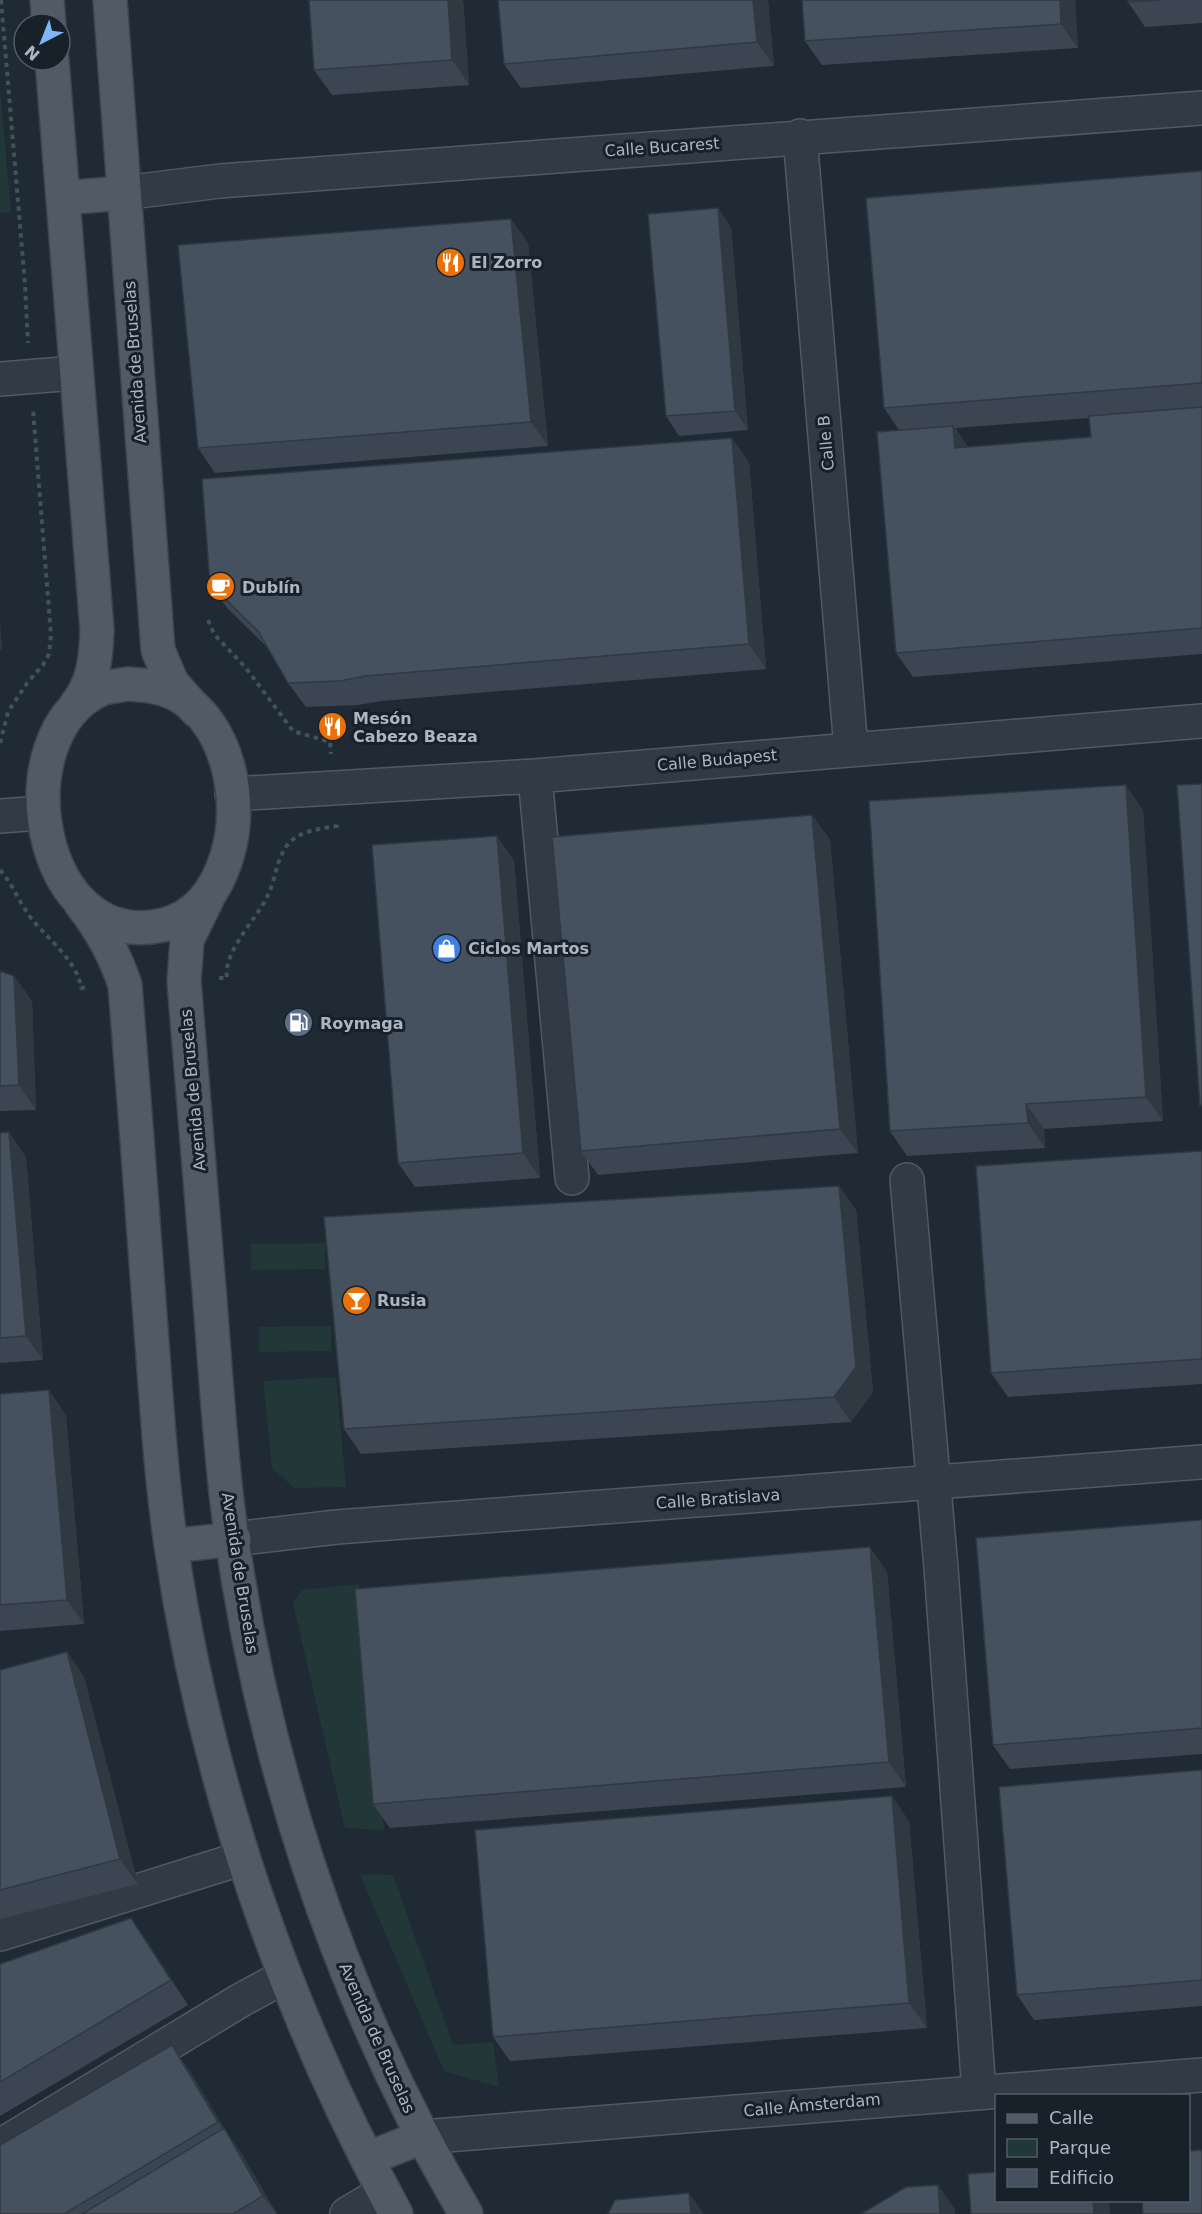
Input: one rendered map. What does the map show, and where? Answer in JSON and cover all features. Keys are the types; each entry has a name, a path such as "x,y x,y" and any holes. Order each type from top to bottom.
{"main road":[{"name":"Avenida de Bruselas","path":"110,0 158,650 172,683 197,711"},
{"path":"53,72 97,639 93,674 86,692 54,735 45,762 41,813 46,841 54,864 65,885 105,937 125,985 159,1439 171,1546 186,1632 214,1756 243,1858 285,1976 323,2070 390,2203"},
{"path":"63,198 123,193"},
{"path":"66,717 81,701 101,689 127,684 152,685 176,694 197,711 216,735 227,763 232,794 232,832 222,874 208,897 190,915 169,924 147,929 122,926 98,917 81,904"},
{"name":"Avenida de Bruselas","path":"208,897 187,940 184,981 226,1496 259,1681 273,1742 311,1869 354,1990 423,2137 466,2214"},
{"path":"171,1546 234,1539"},
{"path":"367,2159 423,2137"}],"street":[{"name":"Calle Bucarest","path":"123,193 220,181 800,136 1202,108"},
{"name":"Calle B","path":"800,136 851,749"},
{"path":"0,379 75,373"},
{"name":"Calle Budapest","path":"232,794 535,776 1202,721"},
{"path":"535,776 572,1178"},
{"path":"0,816 41,813"},
{"path":"907,1180 980,2092"},
{"name":"Calle Bratislava","path":"234,1539 337,1527 1202,1462"},
{"path":"0,1934 243,1858"},
{"path":"0,2146 231,2006 285,1976"},
{"name":"Calle Ámsterdam","path":"423,2137 1202,2075"},
{"path":"347,2214 390,2203"}],"path":[{"path":"208,620 214,634 246,668 293,730 330,742"},
{"path":"0,743 8,712 34,676"},
{"path":"227,978 229,959 269,894 278,862 289,843 307,831 337,826"},
{"path":"0,870 11,883 25,910 75,969 81,988"}],"green space":[{"path":"0,88 11,212 0,213"},
{"path":"325,1243 325,1269 251,1270 251,1244"},
{"path":"331,1326 331,1351 259,1352 259,1327"},
{"path":"336,1377 346,1487 294,1488 272,1468 263,1381"},
{"path":"359,1584 384,1830 345,1828 293,1603 302,1590"},
{"path":"360,1874 393,1875 453,2045 493,2042 499,2087 444,2071"}],"building":[{"path":"309,0 448,0 452,60 314,70"},
{"path":"498,0 753,0 757,42 504,64"},
{"path":"802,0 1060,0 1061,24 805,41"},
{"path":"1128,0 1160,0 1128,2"},
{"path":"1202,171 1202,383 884,408 866,198"},
{"path":"718,208 735,411 666,416 648,214"},
{"path":"511,219 531,422 198,448 178,245"},
{"path":"1202,407 1202,628 896,653 877,432 953,426 955,448 1091,437 1089,416"},
{"path":"732,438 749,644 365,676 340,681 288,683 258,631 210,584 202,479"},
{"path":"1202,784 1202,1105 1200,1106 1177,785"},
{"path":"1126,785 1146,1097 1026,1104 1028,1123 890,1131 869,801"},
{"path":"812,815 840,1129 581,1151 552,837"},
{"path":"497,836 523,1153 398,1163 372,845"},
{"path":"0,971 14,976 19,1085 0,1086"},
{"path":"9,1132 26,1336 0,1338 0,1133"},
{"path":"1202,1151 1202,1359 991,1373 976,1166"},
{"path":"839,1186 856,1367 834,1397 344,1429 324,1217"},
{"path":"49,1390 67,1600 0,1605 0,1394"},
{"path":"1202,1520 1202,1728 993,1745 976,1538"},
{"path":"870,1547 889,1762 373,1804 355,1589"},
{"path":"67,1652 120,1859 0,1890 0,1670"},
{"path":"1202,1770 1202,1980 1017,1995 999,1787"},
{"path":"892,1796 909,2003 493,2037 475,1830"},
{"path":"131,1918 171,1980 0,2082 0,1964"},
{"path":"172,2045 218,2122 64,2214 0,2214 0,2145"},
{"path":"224,2128 263,2196 233,2214 82,2214"},
{"path":"1202,2150 1202,2214 1143,2214 1142,2202 1190,2202 1190,2151"},
{"path":"995,2172 995,2202 1093,2202 1094,2214 971,2214 968,2174"},
{"path":"938,2185 940,2214 861,2214 906,2187"},
{"path":"689,2193 691,2214 608,2214 615,2200"}],"place":[{"name":"El Zorro","path":"450,262"},
{"name":"Dublín","path":"221,587"},
{"name":"Mesón Cabezo Beaza","path":"332,727"},
{"name":"Ciclos Martos","path":"447,948"},
{"name":"Roymaga","path":"299,1023"},
{"name":"Rusia","path":"356,1300"}]}
